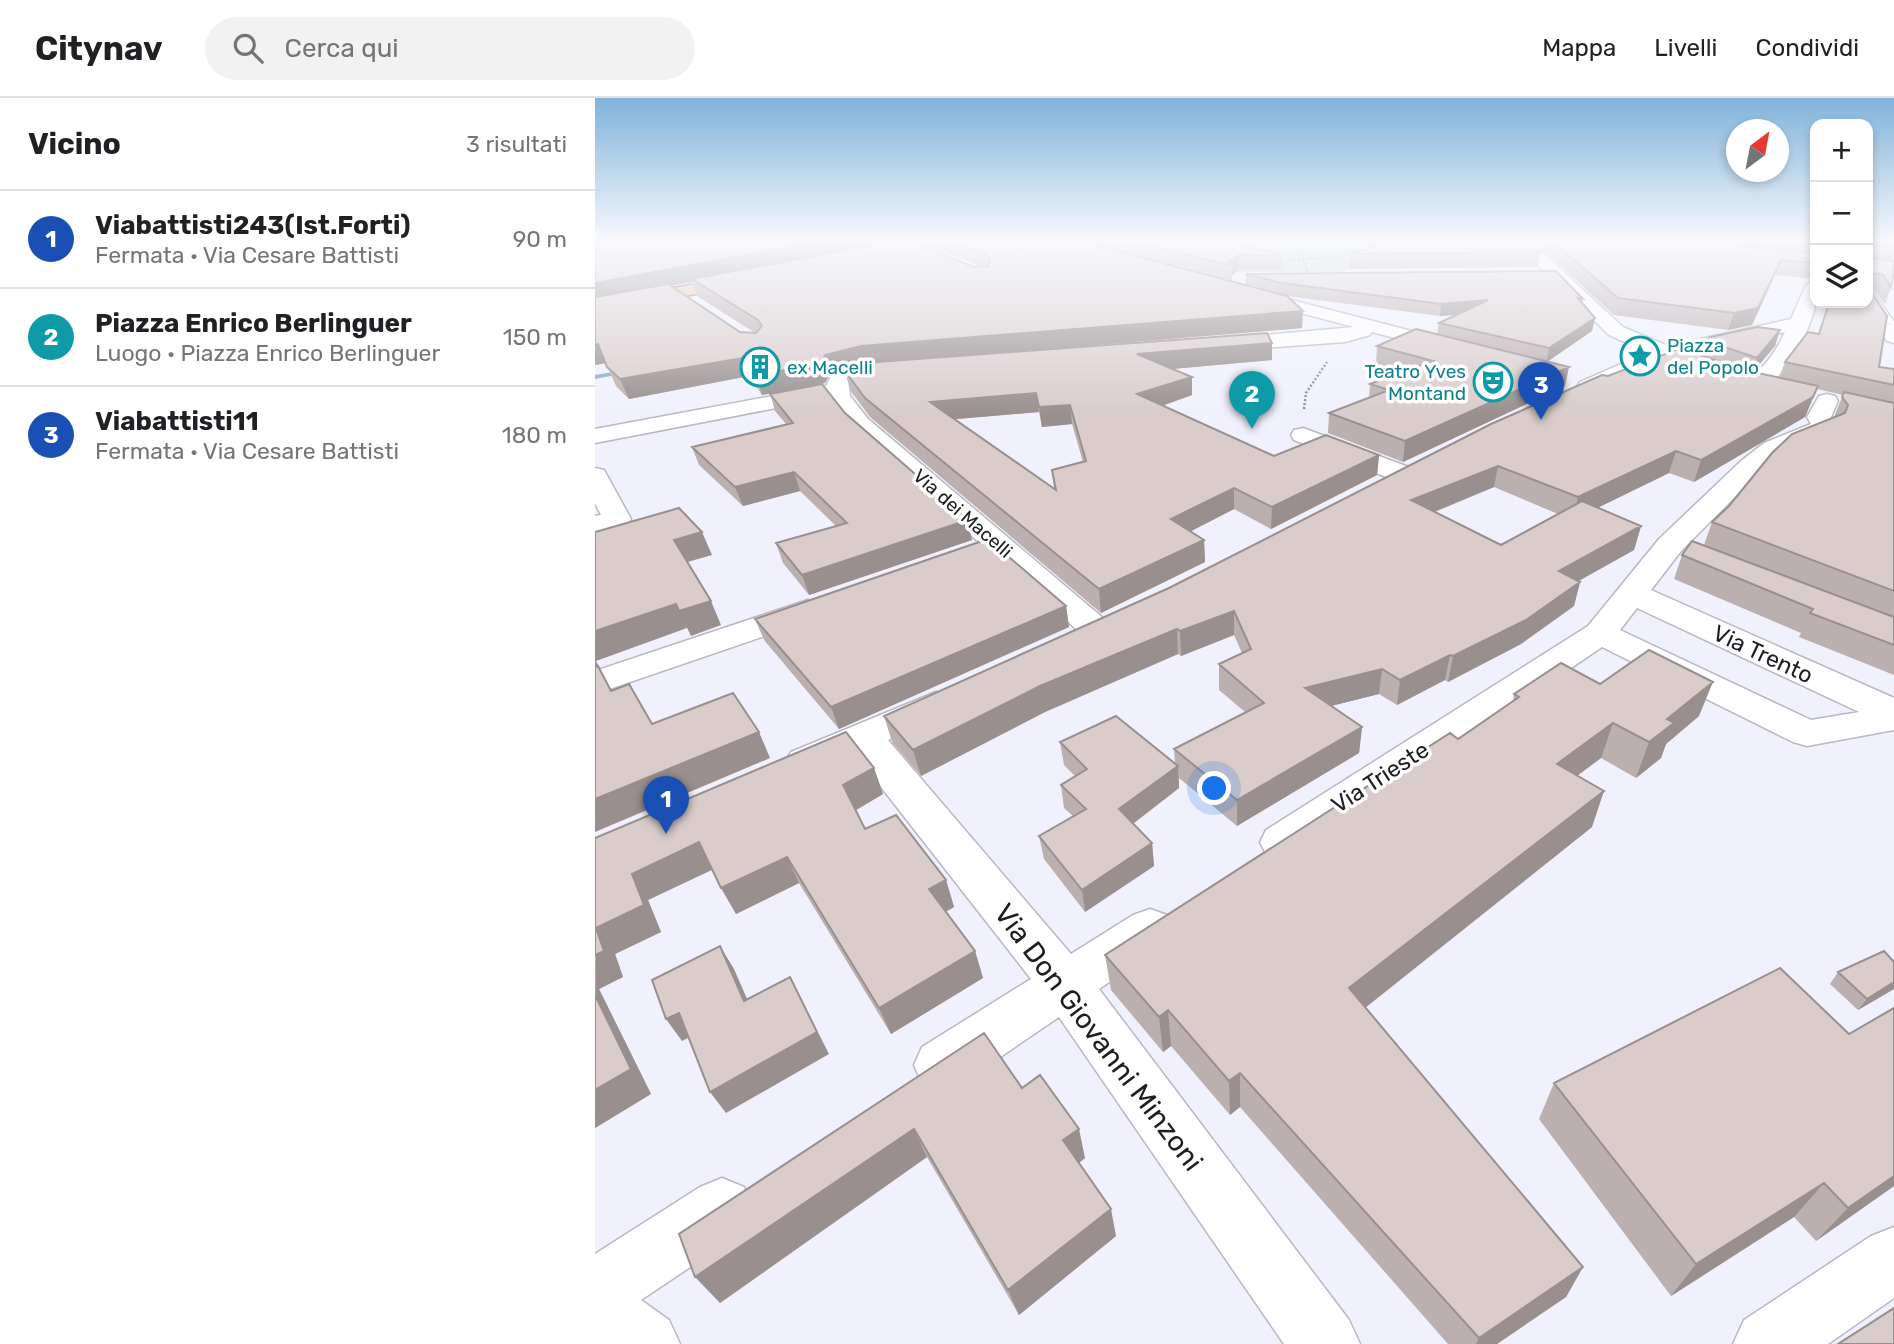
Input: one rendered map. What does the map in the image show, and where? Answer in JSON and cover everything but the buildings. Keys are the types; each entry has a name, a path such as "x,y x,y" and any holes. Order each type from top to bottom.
{"main road":[{"path":"595,308 641,299"}],"street":[{"path":"689,299 701,307"},
{"path":"1271,299 1473,352"},
{"path":"1278,302 1286,299"},
{"path":"1315,299 1419,324 1399,334"},
{"path":"1590,299 1616,331 1673,342 1761,333 1800,323"},
{"path":"1756,384 1770,373 1775,362 1784,358 1810,302"},
{"path":"1872,308 1894,337"},
{"path":"1197,347 1345,336 1375,328"},
{"path":"1673,342 1703,367"},
{"path":"1577,387 1673,342"},
{"path":"595,436 836,390 839,381 851,377 921,369"},
{"path":"1730,377 1779,390"},
{"name":"Via dei Macelli","path":"836,390 839,398 860,424 1097,631"},
{"name":"Via Trieste","path":"1251,862 1600,633 1633,594 1682,550 1773,447 1825,426 1819,417 1826,401"},
{"path":"1302,424 1417,468 1368,494"},
{"path":"595,477 617,519 595,525"},
{"path":"959,558 999,544"},
{"name":"Via Trento","path":"1633,594 1894,716"},
{"path":"595,683 842,598"},
{"name":"Via Trento","path":"1600,633 1807,733 1894,716"},
{"path":"774,776 962,692"},
{"name":"Via Don Giovanni Minzoni","path":"863,737 1065,984 1325,1344"},
{"path":"905,1089 1181,908"},
{"path":"595,1292 767,1179"},
{"path":"1768,1344 1894,1259"},
{"path":"595,1309 645,1344"}],"path":[{"path":"1302,424 1306,393 1345,336"}],"waterway":[{"path":"595,377 625,372"}],"place":[{"name":"Piazza del Popolo","path":"1640,356"},
{"name":"ex Macelli","path":"760,367"},
{"name":"Teatro Yves Montand","path":"1493,382"},
{"name":"Viabattisti11","path":"1541,420"},
{"name":"Piazza Enrico Berlinguer","path":"1252,429"},
{"name":"Viabattisti243(Ist.Forti)","path":"666,834"}]}
